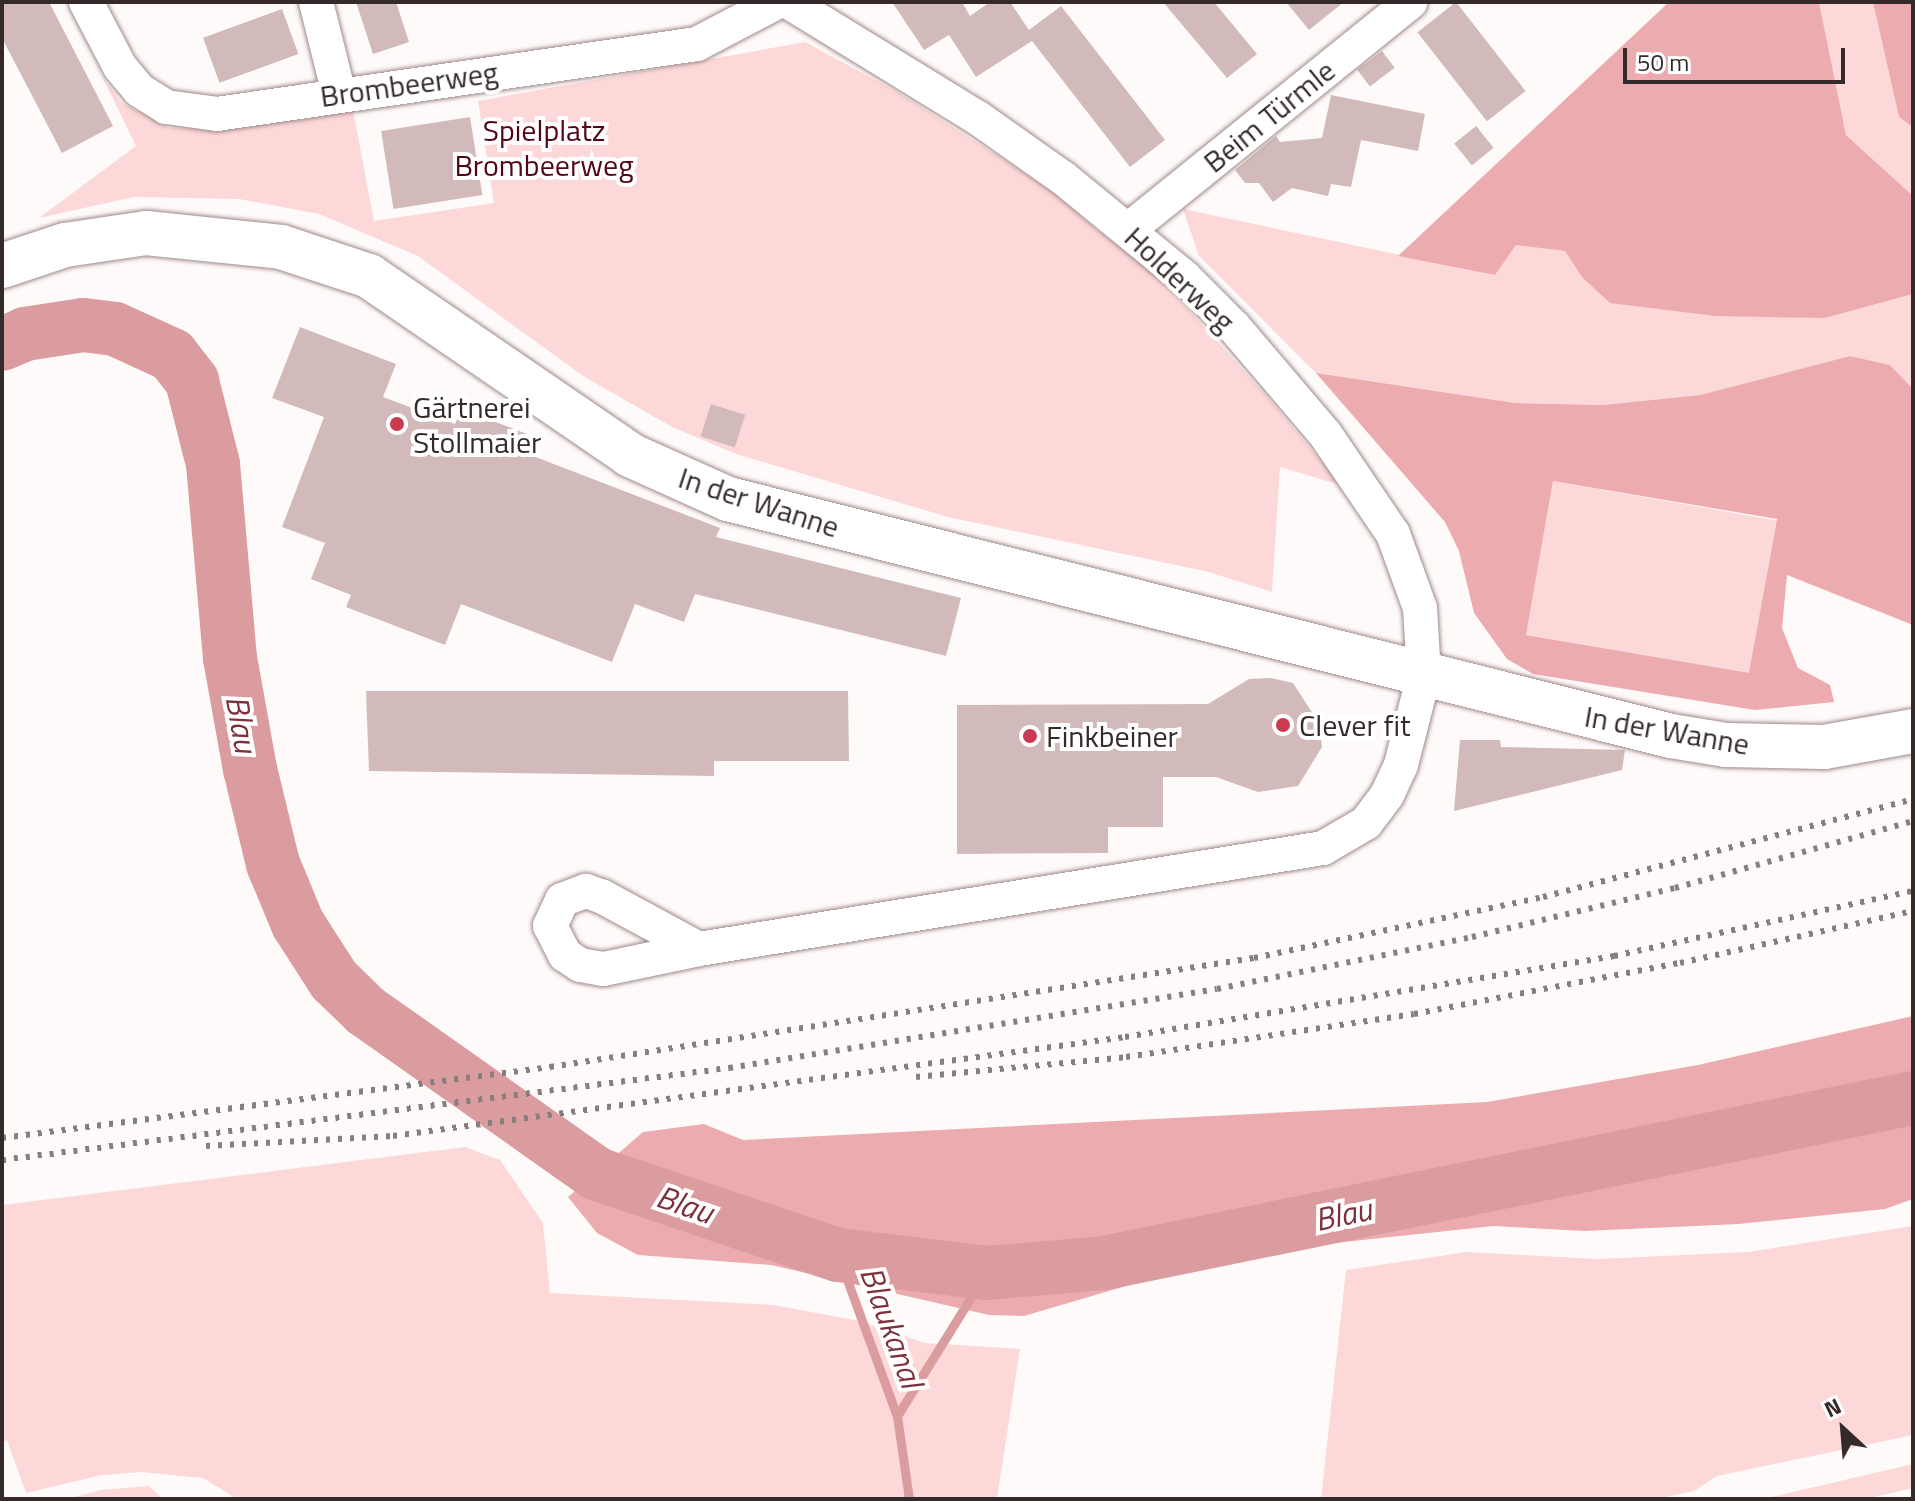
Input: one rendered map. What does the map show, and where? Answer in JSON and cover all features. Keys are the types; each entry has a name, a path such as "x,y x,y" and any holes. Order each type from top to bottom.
{"street":[{"name":"Brombeerweg","path":"86,2 120,67 139,90 166,107 217,114 697,44 777,2"},
{"path":"316,2 339,94"},
{"name":"Holderweg","path":"789,2 978,118 1128,230 1184,277 1271,369 1382,516 1410,571 1420,608 1424,675"},
{"name":"Beim Türmle","path":"1128,230 1411,2"},
{"name":"In der Wanne","path":"2,266 65,245 146,233 240,240 322,257 369,276 414,304 630,455 728,499 1593,719 1726,745 1824,747 1913,731"},
{"path":"699,949 1323,848 1366,823 1387,795 1401,765 1424,675"}],"green space":[{"path":"1819,2 1873,2 1899,116 1913,127 1913,196 1846,135"},
{"name":"Spielplatz Brombeerweg","path":"805,42 901,94 1055,193 1098,231 1148,265 1270,400 1341,485 1280,467 1272,592 1209,572 948,517 736,454 672,427 583,376 418,256 319,214 239,199 134,197 39,218 136,146 103,78 122,103 169,128 241,127 353,110 374,221 494,203 478,101"},
{"path":"1183,209 1495,275 1516,244 1565,251 1582,277 1825,318 1913,294 1913,389 1890,365 1850,356 1700,395 1603,405 1515,403 1316,373 1199,256"},
{"path":"1553,481 1777,520 1749,674 1526,635"},
{"path":"465,1147 500,1160 543,1223 550,1293 773,1305 860,1321 925,1343 1020,1349 997,1499 237,1499 203,1478 141,1472 102,1475 26,1493 7,1440 2,1443 2,1205"},
{"path":"1913,1226 1913,1435 1717,1476 1694,1491 1657,1499 1321,1499 1346,1270 1467,1252 1598,1259 1748,1252"},
{"path":"1913,1464 1913,1488 1865,1499 1763,1499"},
{"path":"149,1486 163,1499 67,1499 101,1490"}],"shaded area":[{"path":"1669,2 1819,2 1846,135 1913,196 1913,294 1825,318 1715,316 1610,303 1582,277 1565,251 1516,245 1495,275 1398,256"},
{"path":"1873,2 1913,2 1913,127 1899,117"},
{"path":"1850,356 1890,365 1913,389 1913,625 1787,575 1782,628 1798,668 1830,685 1834,702 1755,710 1533,674 1507,659 1474,613 1459,551 1445,522 1316,373 1515,403 1603,405 1700,395","holes":["1553,481 1777,519 1749,673 1526,635"]},
{"path":"1913,1016 1913,1199 1885,1209 1739,1224 1584,1231 1493,1226 1316,1245 1177,1271 1024,1316 989,1315 771,1265 638,1255 597,1233 568,1197 643,1132 704,1124 743,1140 1487,1102 1698,1065"}],"building":[{"path":"2,2 49,2 113,126 62,153 2,38"},
{"path":"356,2 396,2 409,42 373,54"},
{"path":"892,2 962,2 970,16 990,2 1010,2 1029,30 1061,6 1165,140 1130,167 1032,41 976,77 949,35 924,50"},
{"path":"1163,2 1214,2 1257,54 1227,78"},
{"path":"1286,2 1344,2 1309,30"},
{"path":"1456,2 1526,91 1487,121 1417,32"},
{"path":"282,9 298,54 219,83 203,38"},
{"path":"1382,51 1395,68 1370,86 1357,70"},
{"path":"1331,95 1425,114 1418,151 1361,140 1351,187 1331,184 1328,196 1292,188 1273,202 1259,183 1245,183 1235,170 1276,136 1280,142 1322,138"},
{"path":"470,117 482,195 393,209 381,131"},
{"path":"1476,126 1494,148 1472,165 1454,144"},
{"path":"300,327 396,364 383,397 455,424 462,409 527,434 520,451 720,528 716,537 961,598 946,656 695,594 684,622 635,604 612,662 461,604 445,645 346,607 351,595 311,579 325,543 282,527 324,417 272,398"},
{"path":"711,404 745,415 735,447 700,436"},
{"path":"1271,678 1293,683 1319,723 1322,747 1298,786 1258,792 1216,777 1163,777 1163,827 1108,827 1108,853 957,854 957,705 1208,704 1249,679"},
{"path":"366,691 848,691 849,761 714,761 714,776 369,771"},
{"path":"1460,740 1500,740 1501,747 1625,750 1622,770 1454,811"}],"waterway":[{"name":"Blau","path":"2,344 25,334 83,325 115,329 172,355 192,381 213,464 230,658 250,769 273,864 298,924 334,980 366,1011 597,1174 838,1255 986,1273 1104,1263 1913,1098"},
{"name":"Blaukanal","path":"838,1255 897,1416"},
{"name":"Blaukanal","path":"909,1499 897,1416 986,1273"}],"railway":[{"path":"2,1138 550,1067 1254,958 1543,897 1913,799"},
{"path":"2,1160 729,1068 1217,989 1472,937 1675,888 1913,821"},
{"path":"206,1146 393,1136 1125,1037 1614,956 1913,891"},
{"path":"916,1077 1126,1057 1414,1014 1680,963 1913,911"}],"place":[{"name":"Gärtnerei Stollmaier","path":"397,424"},
{"name":"Clever fit","path":"1283,725"},
{"name":"Finkbeiner","path":"1030,736"}]}
